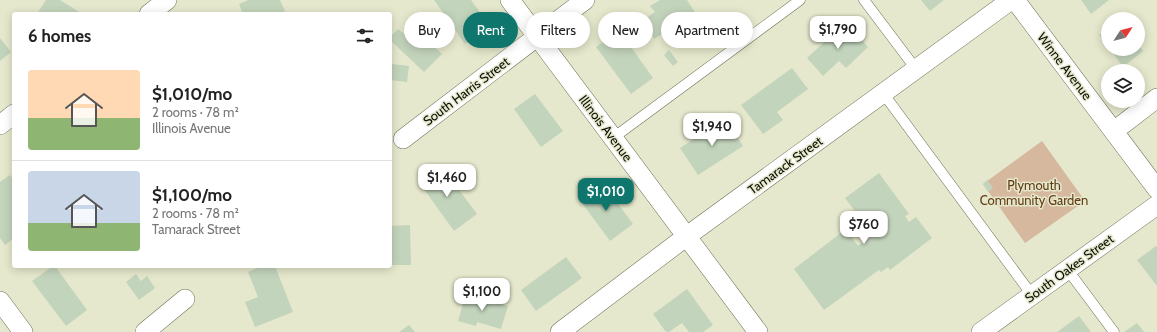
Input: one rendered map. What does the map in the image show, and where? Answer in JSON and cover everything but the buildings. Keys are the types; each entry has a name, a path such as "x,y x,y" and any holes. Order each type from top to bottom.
{"street":[{"path":"152,12 167,0"},
{"name":"Illinois Avenue","path":"510,0 526,21"},
{"name":"South Harris Street","path":"570,12 586,0"},
{"name":"Tamarack Street","path":"560,332 687,236 1011,0"},
{"name":"Winne Avenue","path":"1016,0 1157,190"},
{"name":"South Harris Street","path":"403,139 526,44"},
{"name":"Illinois Avenue","path":"546,48 758,332"},
{"path":"1114,131 1157,98"},
{"path":"0,125 12,116"},
{"name":"South Oakes Street","path":"981,332 1157,205"},
{"path":"145,332 185,298"},
{"path":"0,301 23,332"}],"lane":[{"path":"614,138 800,0"},
{"path":"864,0 916,69"},
{"path":"883,93 1032,295"},
{"path":"1067,269 1114,332"}],"green space":[{"name":"Plymouth Community Garden","path":"1042,141 1085,201 1025,243 983,184"}]}
